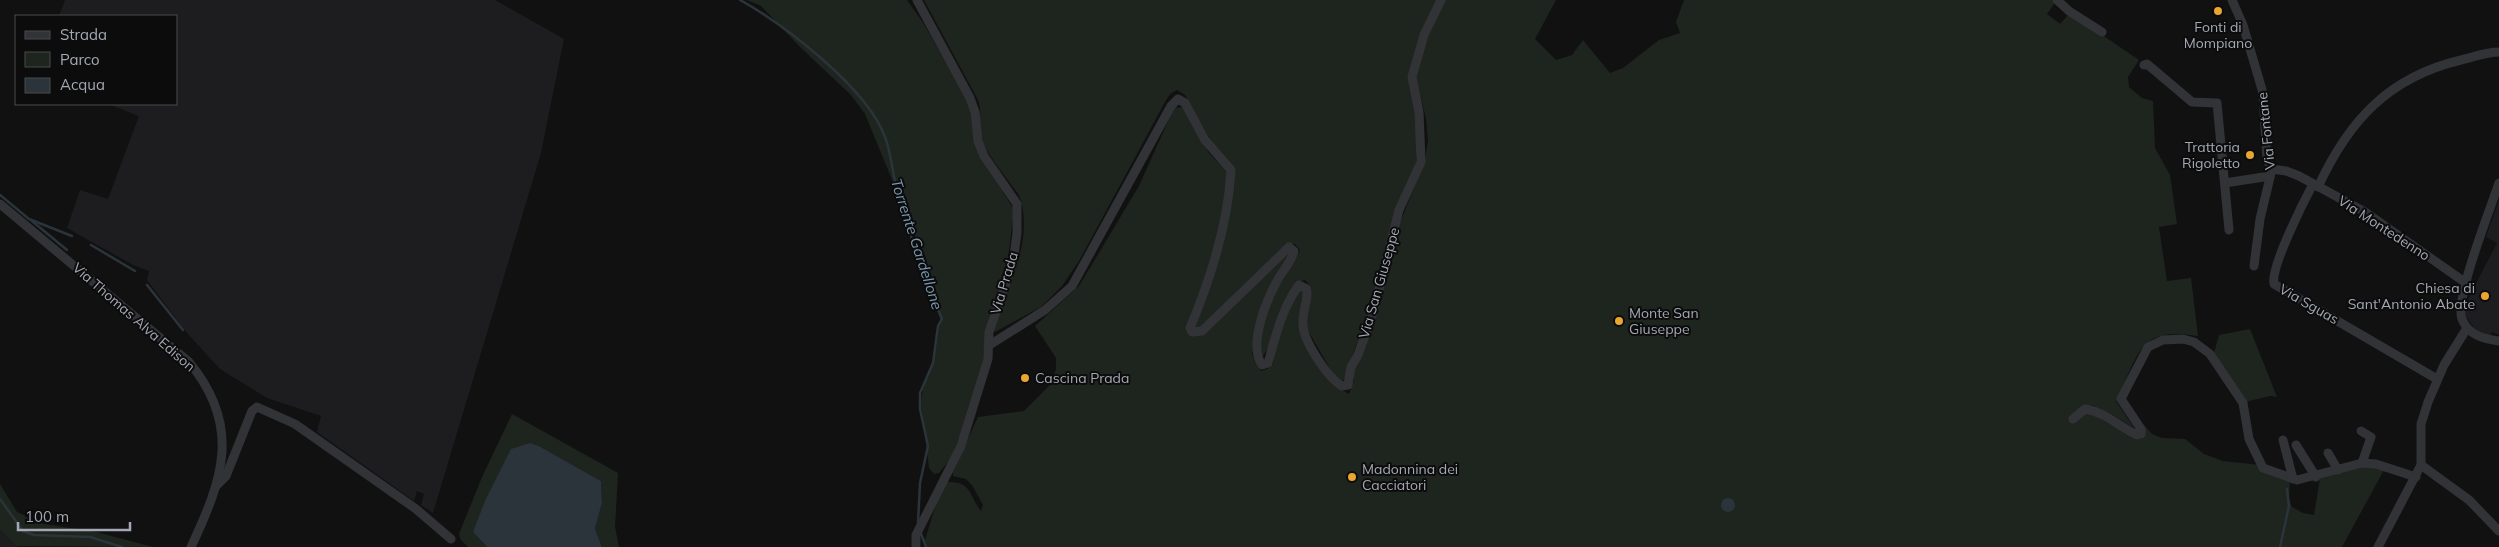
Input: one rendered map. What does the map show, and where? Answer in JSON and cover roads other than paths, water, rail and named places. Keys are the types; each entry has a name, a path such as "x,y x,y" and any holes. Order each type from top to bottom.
{"street":[{"name":"Via Prada","path":"916,547 916,536 961,446 988,359 990,326 1013,263 1018,221 1017,204 984,156 978,141 975,112 970,98 917,0"},
{"name":"Via San Giuseppe","path":"988,346 1046,310 1072,286 1171,106 1178,99 1185,103 1205,140 1231,170 1230,192 1218,248 1204,295 1190,328 1192,332 1202,331 1290,247 1294,251 1292,262 1278,279 1266,305 1255,346 1257,359 1262,365 1268,363 1280,320 1289,298 1300,285 1304,286 1307,289 1308,302 1303,324 1308,340 1333,381 1342,386 1348,385 1351,367 1358,355 1373,313 1399,210 1421,162 1420,112 1412,78 1424,35 1441,0"},
{"path":"2057,0 2069,11 2102,32"},
{"name":"Via Fontane","path":"2232,0 2243,25 2263,93 2267,160 2271,173 2260,218 2254,266"},
{"path":"2315,185 2348,135 2374,104 2395,86 2418,74 2447,64 2499,52"},
{"path":"2144,65 2147,64 2192,102 2217,103 2229,230"},
{"name":"Via Montedenno","path":"2271,173 2286,170 2315,185 2382,223 2388,231 2466,283"},
{"name":"Via Fontane","path":"2225,183 2271,173"},
{"path":"2499,183 2466,283 2460,312 2467,328 2480,337 2499,341"},
{"name":"Via Sguas","path":"2315,185 2286,243 2274,278 2274,284 2437,379"},
{"name":"Via Thomas Alva Edison","path":"0,204 188,362 212,395 218,408 223,434 221,458 210,507 191,547"},
{"path":"2378,547 2421,465 2421,429 2428,402 2437,379 2467,328"},
{"path":"2073,419 2085,410 2094,410 2119,423 2132,433 2141,434 2141,429 2121,399 2148,347 2163,340 2183,339 2194,342 2210,354 2243,403 2249,440 2263,468 2293,479 2316,477 2362,463 2376,464 2416,477"},
{"name":"Via Thomas Alva Edison","path":"216,486 226,476 252,411 257,407 295,424 416,509 451,539"},
{"path":"2361,431 2371,437 2362,463"},
{"path":"2283,440 2293,479"},
{"path":"2296,445 2316,477"},
{"path":"2328,453 2338,470"},
{"path":"221,458 234,456"},
{"path":"2421,465 2469,500 2499,531"}],"water":[{"path":"530,443 539,446 601,481 602,503 595,529 602,547 487,547 473,532 485,501 511,449"},
{"path":"1728,498 1733,500 1735,505 1733,510 1728,512 1723,510 1721,505 1723,500"}],"waterway":[{"name":"Torrente Gardellone","path":"740,0 779,25 823,60 861,98 885,137 896,185 911,236 928,286 942,319 938,326 933,363 920,393 920,409 928,446 920,483 918,523"},
{"path":"0,195 29,219 72,236"},
{"path":"32,221 67,250"},
{"path":"91,245 135,271"},
{"path":"147,285 183,330"},
{"path":"2280,547 2289,506 2287,489"},
{"path":"0,499 23,531 34,535 90,537 122,547"},
{"name":"Torrente Gardellone","path":"920,531 926,547"}],"place":[{"name":"Fonti di Mompiano","path":"2218,11"},
{"name":"Trattoria Rigoletto","path":"2250,155"},
{"name":"Chiesa di Sant'Antonio Abate","path":"2485,296"},
{"name":"Monte San Giuseppe","path":"1619,321"},
{"name":"Cascina Prada","path":"1025,378"},
{"name":"Madonnina dei Cacciatori","path":"1352,477"}]}
